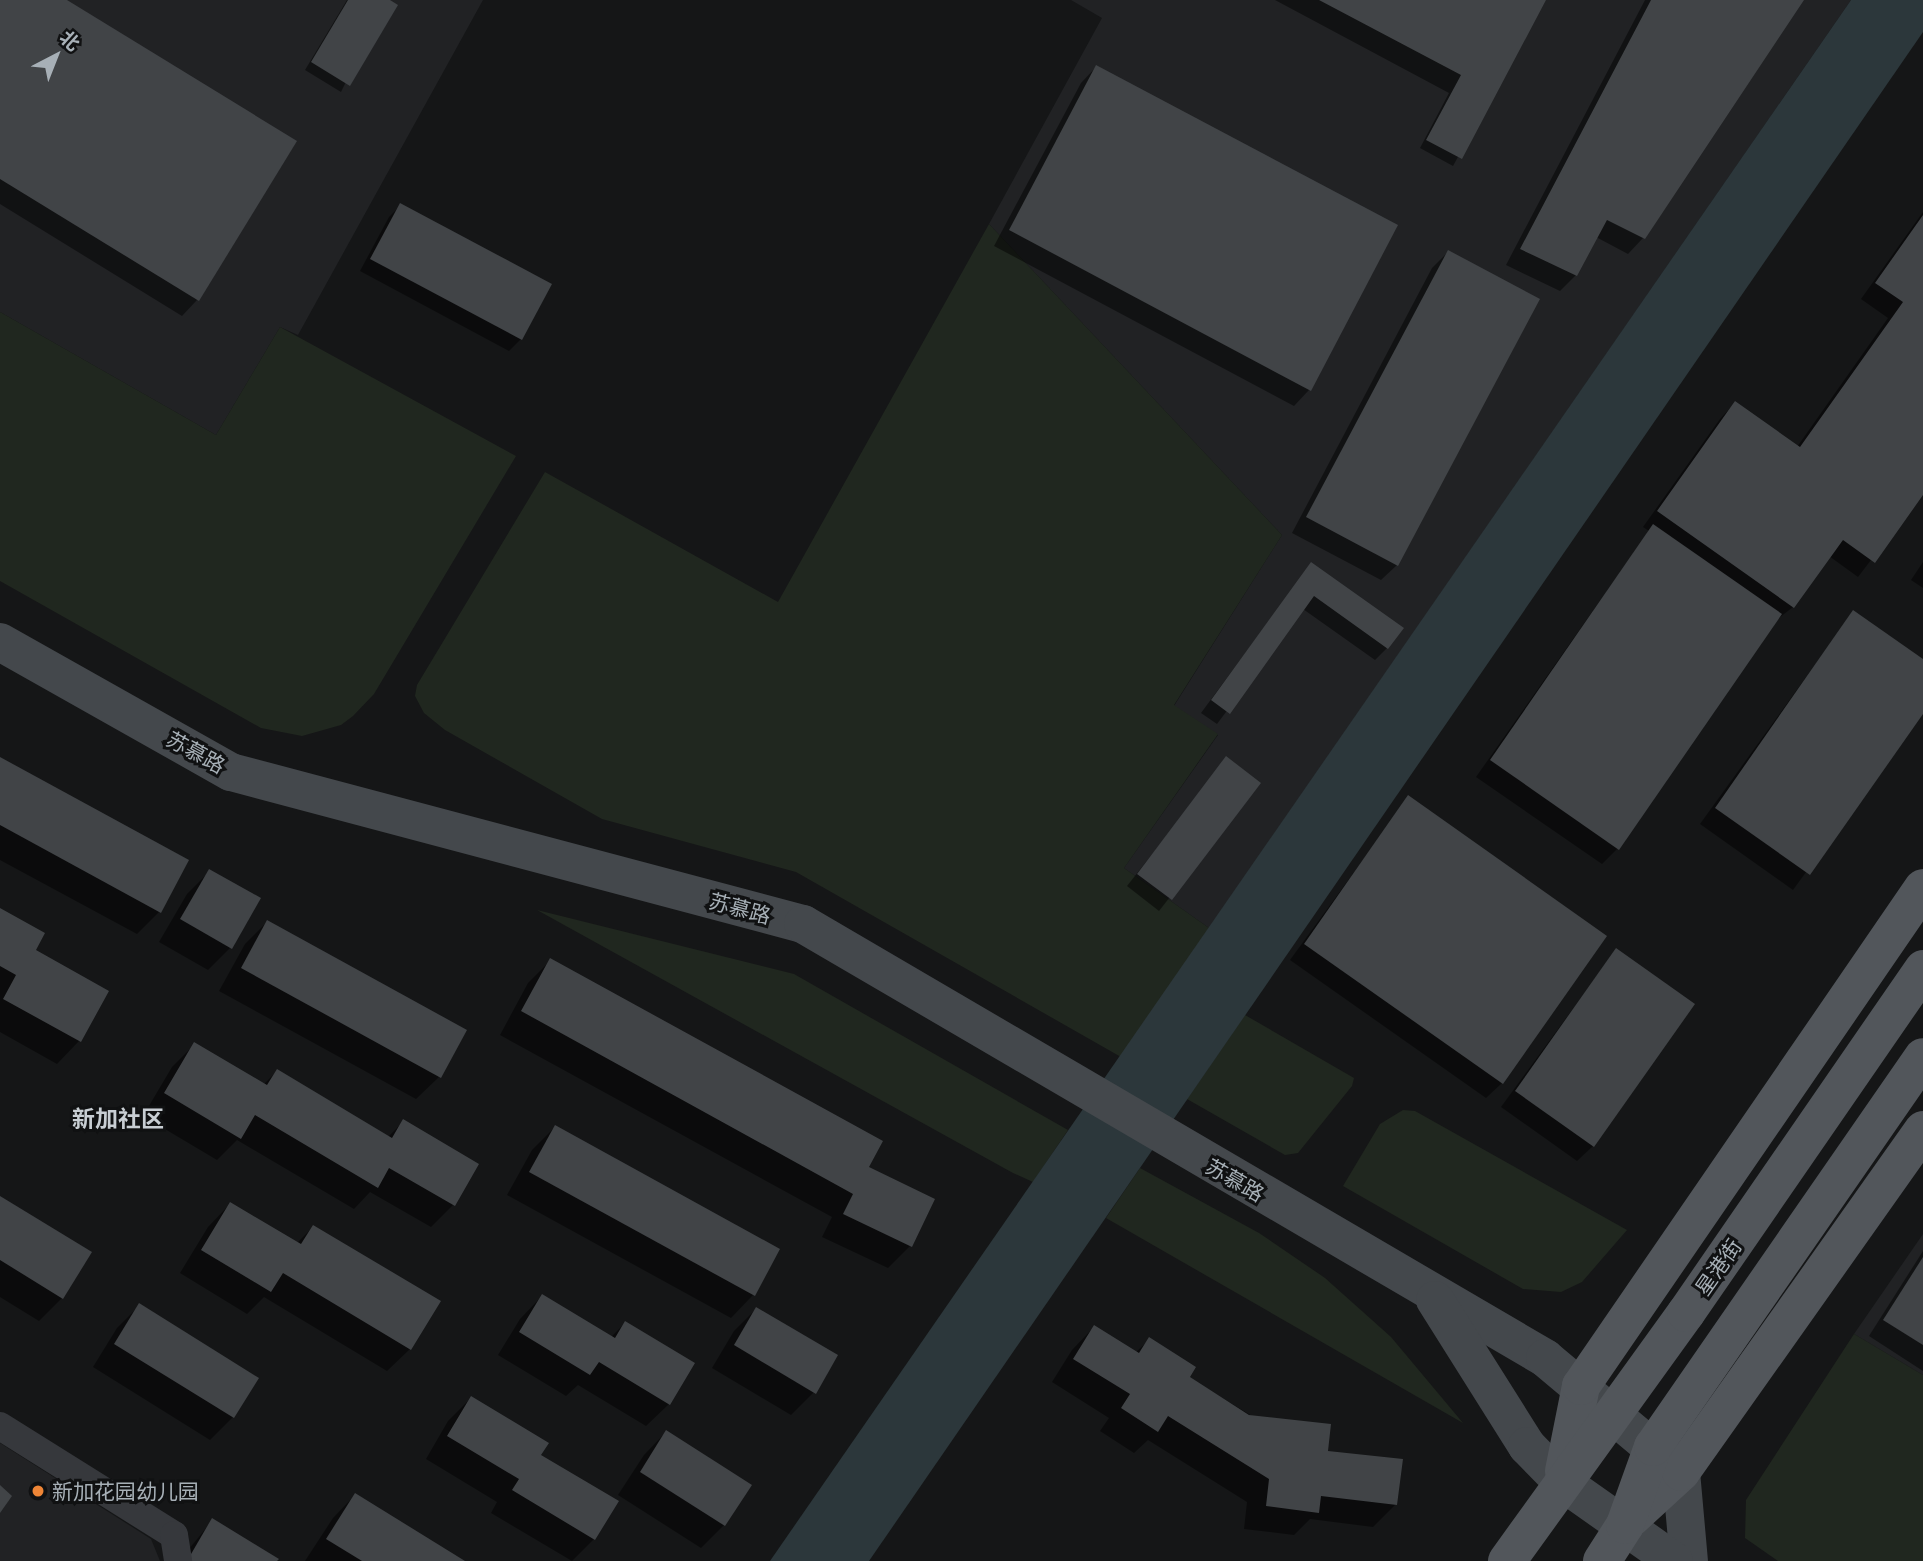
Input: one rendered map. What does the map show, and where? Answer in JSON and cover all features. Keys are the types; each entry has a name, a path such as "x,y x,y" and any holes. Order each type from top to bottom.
{"main road":[{"name":"苏慕路","path":"0,642 230,772 803,924 1080,1090 1545,1358 1614,1412 1681,1472"},
{"path":"1562,1482 1581,1386 1923,888"},
{"name":"星港街","path":"1507,1561 1923,969"},
{"path":"1602,1561 1625,1525 1653,1447 1923,1057"},
{"path":"1625,1525 1681,1472 1923,1130"},
{"name":"苏慕路","path":"1430,1292 1511,1424 1562,1482 1674,1561"},
{"path":"1681,1472 1689,1561"}],"street":[{"path":"0,1426 174,1535 178,1561"}],"shaded area":[{"path":"0,0 483,0 298,335 280,327 216,435 0,312"},
{"path":"1071,0 1851,0 1209,928 1124,868 1218,735 1174,706 1282,535 989,224 1102,18"},
{"path":"1851,0 1923,0 1923,32 869,1561 770,1561"},
{"path":"989,224 1282,535 1174,705 1218,734 1124,868 1209,928 1121,1057 796,872 602,819 445,730 424,713 415,696 417,685 545,472 778,602"},
{"path":"0,312 216,435 280,327 516,456 374,694 353,716 341,725 302,736 261,728 0,581"},
{"path":"537,910 794,974 1068,1130 1033,1182"},
{"path":"1245,1015 1354,1078 1352,1086 1298,1153 1285,1155 1187,1099"},
{"path":"1403,1110 1415,1111 1627,1230 1582,1282 1561,1292 1523,1289 1343,1186 1380,1124"},
{"path":"1140,1168 1259,1233 1325,1278 1391,1337 1463,1423 1106,1218"},
{"path":"1923,1234 1923,1375 1854,1334"},
{"path":"1854,1334 1923,1375 1923,1561 1778,1561 1745,1538 1746,1500"},
{"name":"新加花园幼儿园","path":"0,1443 151,1539 160,1561 0,1561"}],"building":[{"path":"0,0 67,0 297,141 199,301 0,179"},
{"path":"348,0 390,0 398,5 350,86 311,62"},
{"path":"1319,0 1546,0 1462,159 1426,140 1461,75"},
{"path":"1651,0 1804,0 1645,239 1607,220 1577,276 1520,249"},
{"path":"1096,65 1398,225 1311,391 1009,230"},
{"path":"400,203 552,284 522,340 370,259"},
{"path":"1923,215 1923,495 1875,563 1843,540 1794,608 1657,511 1735,401 1800,447 1903,302 1875,283"},
{"path":"1448,250 1540,299 1398,566 1306,517"},
{"path":"1653,524 1782,614 1619,850 1490,760"},
{"path":"1311,562 1404,628 1388,649 1314,596 1230,714 1211,700"},
{"path":"1853,610 1923,659 1923,714 1810,875 1715,808"},
{"path":"1226,756 1261,783 1172,900 1137,874"},
{"path":"0,757 189,860 161,913 0,825"},
{"path":"1408,795 1607,936 1503,1084 1304,944"},
{"path":"209,869 261,898 232,949 180,919"},
{"path":"0,908 45,933 36,950 109,991 81,1042 3,999 16,975 0,966"},
{"path":"267,920 467,1030 441,1078 241,968"},
{"path":"1616,948 1695,1004 1594,1147 1515,1091"},
{"path":"550,958 883,1141 869,1167 935,1199 912,1247 843,1214 853,1194 521,1011"},
{"path":"194,1042 267,1085 277,1069 392,1138 403,1119 479,1164 455,1206 389,1168 378,1188 255,1115 241,1139 164,1093"},
{"path":"555,1125 780,1249 755,1296 529,1172"},
{"path":"0,1196 92,1252 63,1299 0,1260"},
{"path":"230,1202 301,1244 313,1225 441,1301 411,1350 283,1273 271,1292 201,1250"},
{"path":"1923,1257 1923,1345 1883,1320"},
{"path":"542,1294 615,1338 625,1321 695,1363 670,1405 599,1362 590,1375 519,1332"},
{"path":"139,1303 259,1378 234,1418 114,1344"},
{"path":"756,1307 838,1355 816,1394 734,1345"},
{"path":"1094,1325 1139,1353 1149,1337 1196,1367 1190,1377 1249,1415 1331,1424 1328,1451 1403,1459 1397,1505 1321,1496 1319,1513 1266,1506 1269,1479 1168,1416 1158,1432 1121,1408 1130,1394 1073,1359"},
{"path":"471,1396 549,1443 541,1455 619,1501 595,1540 512,1490 519,1479 447,1436"},
{"path":"666,1430 752,1485 725,1526 640,1472"},
{"path":"0,1485 12,1496 0,1513"},
{"path":"355,1493 465,1561 362,1561 326,1539"},
{"path":"212,1518 279,1559 187,1561"}],"place":[{"name":"新加花园幼儿园","path":"38,1491"}],"district":[{"name":"新加社区","path":"118,1118"}]}
